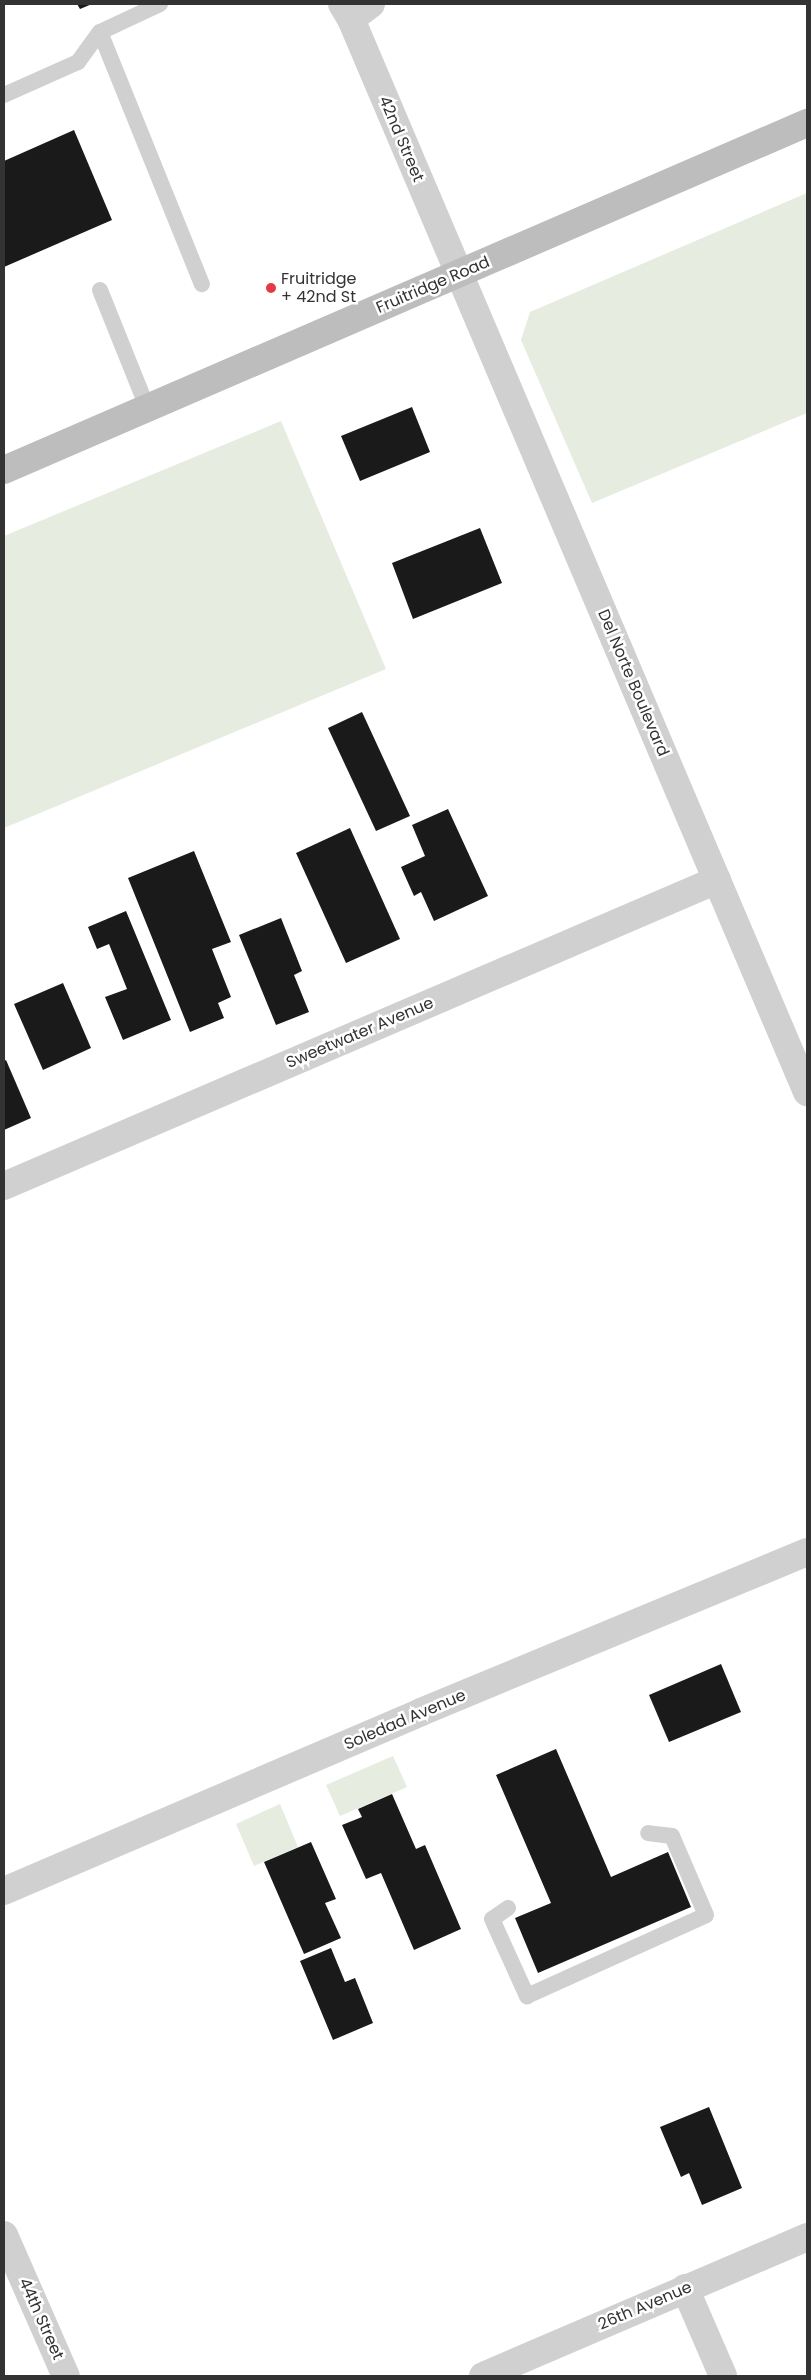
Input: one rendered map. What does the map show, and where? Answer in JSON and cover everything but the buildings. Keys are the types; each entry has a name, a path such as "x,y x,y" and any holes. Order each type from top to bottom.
{"main road":[{"name":"Fruitridge Road","path":"4,470 807,123"}],"street":[{"name":"42nd Street","path":"355,9 458,275"},
{"name":"Del Norte Boulevard","path":"458,275 807,1092"},
{"name":"Sweetwater Avenue","path":"4,1186 717,880"},
{"name":"Soledad Avenue","path":"4,1891 421,1712 807,1552"},
{"name":"44th Street","path":"4,2235 66,2376"},
{"name":"26th Avenue","path":"483,2376 807,2237"},
{"path":"685,2288 723,2376"}],"lane":[{"path":"4,95 78,62 100,32 160,4"},
{"path":"100,32 202,284"},
{"path":"100,290 147,407"},
{"path":"508,1908 492,1918 527,1996 706,1915 672,1836 648,1833"}],"shaded area":[{"path":"807,193 807,413 592,503 521,340 530,312"},
{"path":"281,421 386,669 4,828 4,536"},
{"path":"393,1756 407,1787 340,1816 326,1785"},
{"path":"280,1804 298,1847 254,1866 236,1824"}],"place":[{"name":"Fruitridge + 42nd St","path":"271,288"}]}
